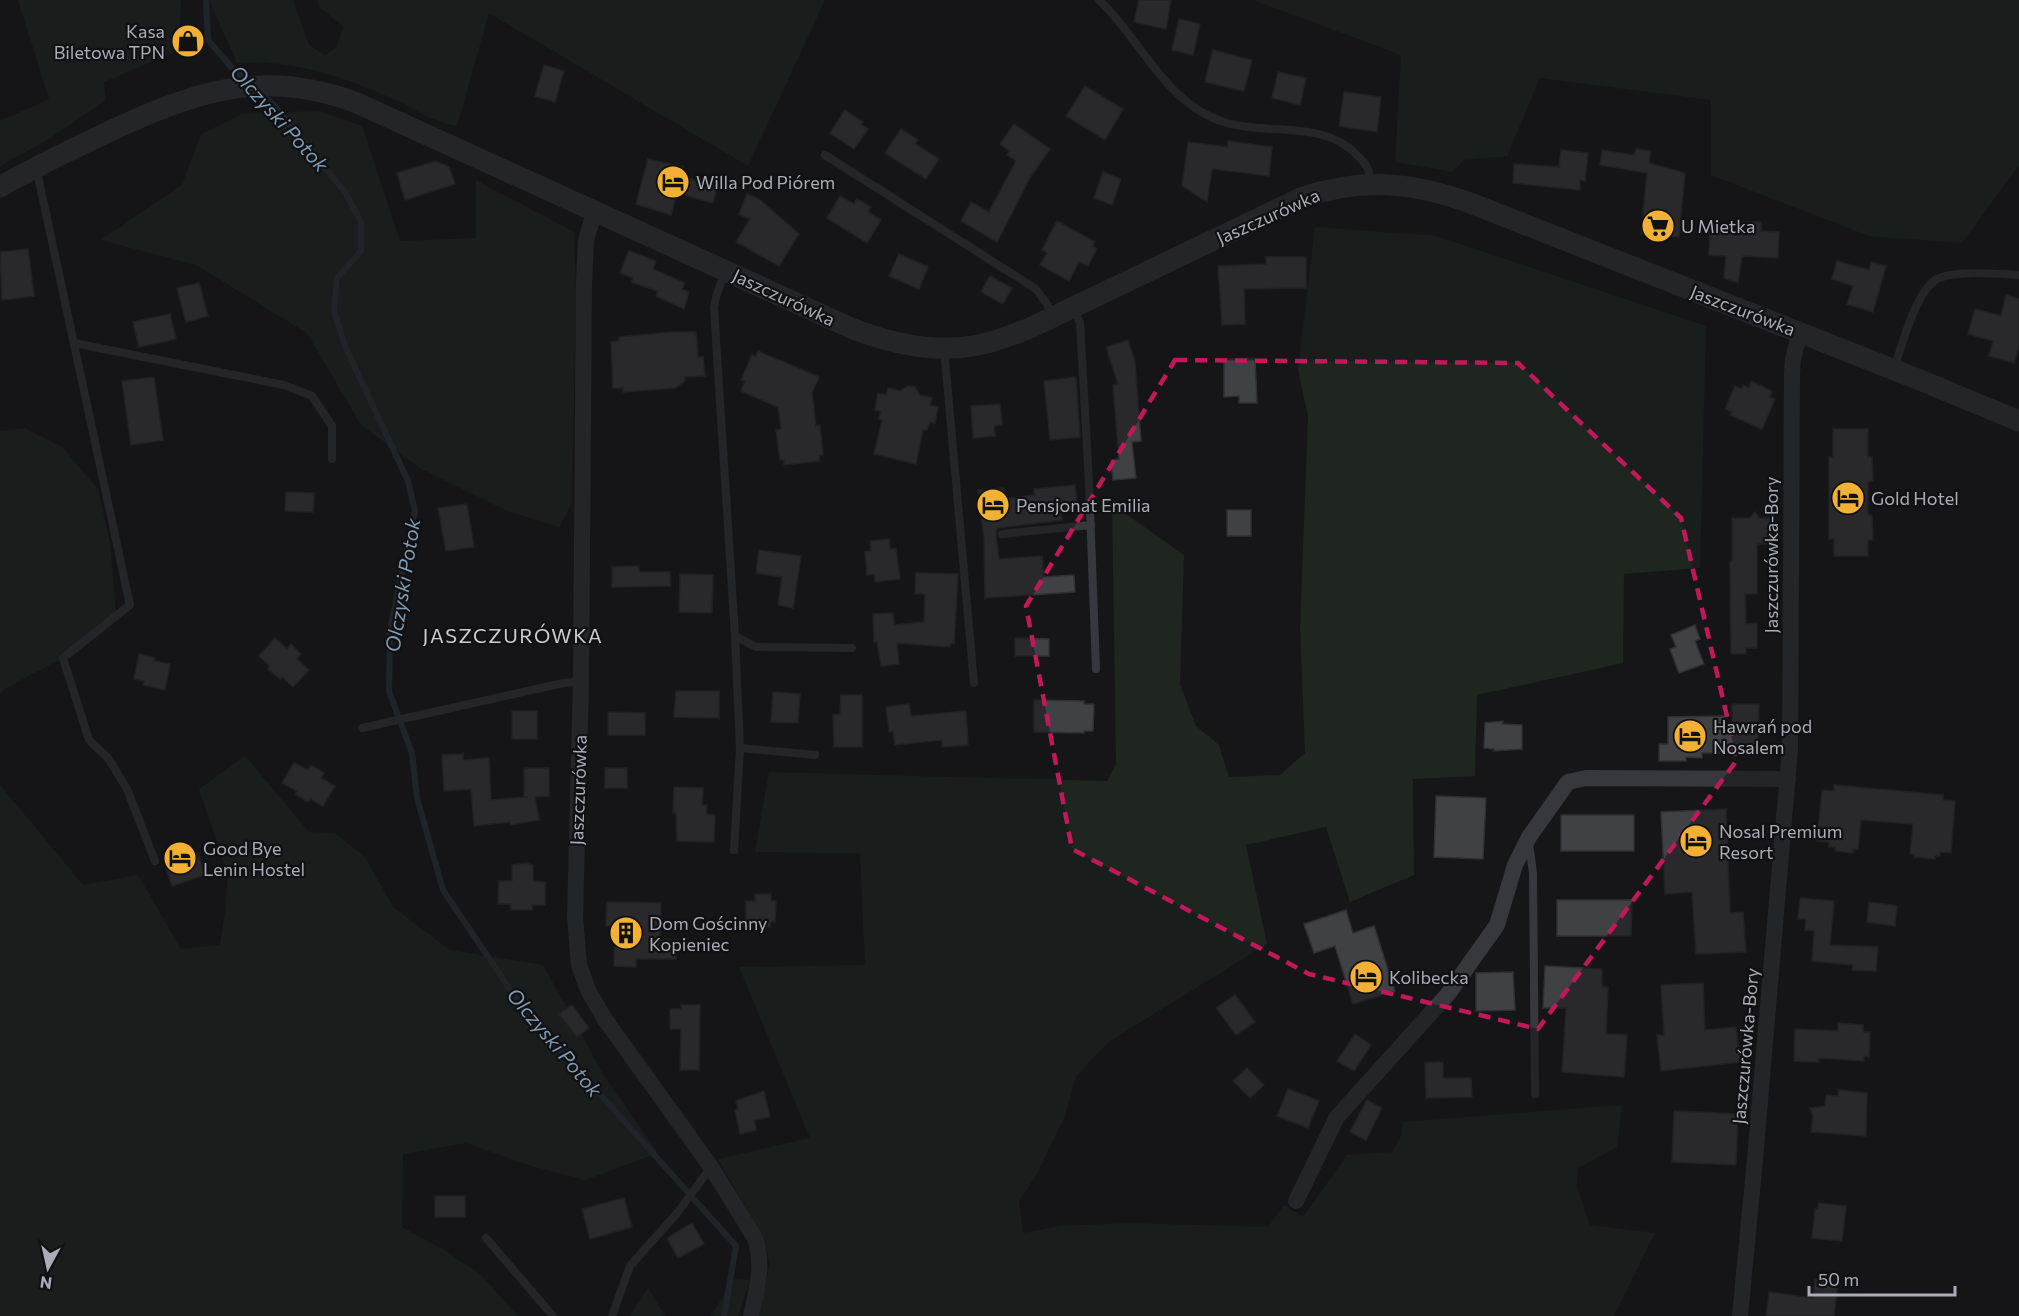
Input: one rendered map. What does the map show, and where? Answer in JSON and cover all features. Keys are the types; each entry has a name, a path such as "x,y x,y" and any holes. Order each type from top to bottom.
{"street":[{"name":"Jaszczurówka","path":"0,187 36,167 144,116 193,97 263,85 297,87 331,94 357,103 866,334 914,346 944,348 991,342 1053,317 1301,198 1336,188 1370,184 1413,187 1458,198 1894,369 2019,421"},
{"name":"Jaszczurówka","path":"595,210 586,240 584,282 582,681 575,917 579,965 588,990 604,1018 711,1167 755,1238 761,1270 751,1316"},
{"name":"Jaszczurówka-Bory","path":"1740,1316 1788,779 1792,372 1800,332"},
{"path":"1296,1201 1337,1117 1448,994 1497,925 1515,865 1529,837 1568,782 1586,778 1788,779"}],"lane":[{"path":"1099,0 1165,81 1203,115 1246,128 1311,133 1333,138 1351,147 1368,167 1370,184"},
{"path":"825,155 1036,289 1053,317"},
{"path":"36,167 130,605 63,658 89,740 108,758 127,789 155,861"},
{"path":"725,270 714,308 740,748 734,850"},
{"path":"1894,369 1921,295 1938,279 1971,273 2019,275"},
{"path":"1074,307 1080,322 1096,669"},
{"path":"74,344 284,386 312,396 332,426 332,459"},
{"path":"944,348 974,683"},
{"path":"1002,534 1091,525"},
{"path":"735,636 756,647 852,648"},
{"path":"362,728 563,683 582,681"},
{"path":"740,748 815,755"},
{"path":"1529,837 1533,873 1535,1094"},
{"path":"612,1316 630,1266 678,1212 711,1167"},
{"path":"486,1238 553,1316"}],"highlighted area":[{"path":"1175,360 1518,363 1681,518 1737,760 1538,1029 1309,974 1072,849 1026,606"}],"shaded area":[{"path":"18,0 181,0 179,50 104,82 106,100 49,139 0,166 0,121 49,99"},
{"path":"209,0 293,0 309,45 325,55 337,47 343,26 319,7 317,0 825,0 748,166 489,13 457,126 439,121 375,91 330,75 285,65 237,63"},
{"path":"1253,0 2019,0 2019,165 1962,243 1869,236 1711,175 1711,100 1540,78 1507,156 1464,160 1453,172 1395,162 1401,55"},
{"path":"319,111 362,126 400,241 476,238 476,180 574,232 576,289 572,502 559,527 507,511 420,468 361,425 307,333 196,265 101,240 182,185 201,134 242,114"},
{"path":"1315,227 1436,236 1706,326 1700,568 1624,574 1623,663 1477,695 1475,776 1413,779 1414,875 1350,902 1326,827 1246,845 1267,944 1110,1041 1076,1076 1065,1116 1037,1174 1019,1201 1023,1233 1060,1226 1127,1223 1268,1227 1284,1205 1303,1217 1347,1155 1392,1152 1401,1136 1403,1122 1622,1105 1617,1147 1578,1168 1577,1187 1590,1225 1655,1233 1614,1316 759,1316 770,1263 764,1239 718,1159 810,1138 739,967 865,965 860,853 755,852 769,772 1107,781 1116,764 1112,504 1184,555 1180,684 1196,726 1219,745 1229,777 1280,775 1305,753 1300,628 1308,416 1298,370"},
{"path":"24,428 62,447 98,489 110,543 116,611 63,658 4,689 0,695 0,431"},
{"path":"245,756 309,832 335,833 365,857 393,907 450,950 543,965 606,1079 658,1153 585,1180 528,1165 466,1143 403,1154 402,1227 444,1250 480,1274 518,1316 0,1316 0,785 83,885 138,875 181,949 220,945 228,874 199,789"},
{"path":"734,1279 750,1280 738,1316 711,1316"},
{"path":"648,1288 665,1316 630,1316"}],"building":[{"path":"1139,0 1171,0 1166,29 1134,22"},
{"path":"1179,19 1200,24 1193,55 1172,50"},
{"path":"1213,50 1252,60 1244,91 1205,82"},
{"path":"544,65 564,71 555,102 535,96"},
{"path":"1278,72 1306,78 1300,105 1272,98"},
{"path":"1085,86 1123,109 1105,140 1066,116"},
{"path":"1344,92 1381,97 1377,132 1339,126"},
{"path":"845,110 863,122 861,125 868,129 854,149 830,133"},
{"path":"1014,124 1050,149 1031,176 997,242 961,221 971,202 989,212 1016,161 1007,155 1009,151 1000,144"},
{"path":"901,129 918,140 915,144 939,159 926,179 885,153"},
{"path":"1228,141 1272,147 1269,176 1212,169 1207,202 1182,186 1188,142 1228,147"},
{"path":"1636,149 1651,151 1649,163 1685,173 1679,237 1641,234 1647,173 1600,165 1602,150 1634,155"},
{"path":"1561,150 1588,153 1585,181 1580,180 1580,190 1513,183 1514,164 1559,167"},
{"name":"Willa Pod Piórem","path":"648,159 683,167 680,176 717,186 713,203 677,193 671,215 636,204"},
{"path":"436,161 449,167 455,184 405,200 397,173"},
{"path":"1103,172 1121,179 1112,205 1094,198"},
{"path":"747,194 759,199 799,234 779,266 736,242 750,219 739,214"},
{"path":"840,196 854,204 857,199 871,207 868,212 881,220 867,243 827,218"},
{"path":"1057,221 1095,242 1092,246 1097,249 1088,266 1079,262 1069,281 1040,265 1047,253 1042,250"},
{"path":"1743,222 1761,222 1761,231 1779,232 1778,258 1742,256 1738,283 1724,278 1726,256 1709,255 1710,229 1742,231"},
{"path":"28,249 34,296 2,300 0,252"},
{"path":"629,251 656,261 653,269 685,283 682,289 689,292 684,309 656,296 658,291 631,282 633,278 620,273"},
{"path":"899,254 928,267 919,289 889,276"},
{"path":"1266,257 1306,257 1306,288 1244,289 1245,324 1222,325 1218,266 1266,264"},
{"path":"1837,261 1869,270 1871,262 1886,266 1873,312 1847,304 1853,286 1832,279"},
{"path":"990,276 1012,288 1003,304 981,292"},
{"path":"199,283 208,316 186,322 177,288"},
{"path":"2006,295 2019,299 2019,346 2014,363 1989,356 1993,341 1968,334 1975,309 2001,316"},
{"path":"170,314 176,339 139,347 133,322"},
{"path":"696,332 698,357 703,357 705,376 684,377 685,381 675,388 623,392 623,388 613,388 611,342 619,341 619,337"},
{"path":"1128,340 1135,362 1141,441 1132,442 1136,478 1113,480 1111,460 1119,459 1113,385 1118,384 1106,347"},
{"path":"758,351 819,377 812,393 816,426 820,425 823,455 819,456 820,461 784,465 784,460 780,460 776,430 781,429 778,407 741,391 745,381 741,380 752,355 756,357"},
{"path":"1255,358 1257,403 1239,403 1239,396 1224,397 1224,359"},
{"path":"154,377 163,440 131,445 122,381"},
{"path":"1076,377 1080,437 1050,440 1044,381"},
{"path":"1751,381 1772,391 1769,397 1775,399 1762,429 1730,415 1732,412 1725,409 1735,386 1742,389 1743,385 1749,388"},
{"path":"908,386 915,387 920,395 932,398 930,405 938,407 935,423 930,422 927,430 923,430 916,464 874,454 882,420 879,419 881,411 875,410 878,393 886,395 888,388 900,391"},
{"path":"1000,404 1002,425 994,426 995,436 973,438 971,406"},
{"name":"Gold Hotel","path":"1833,429 1868,429 1868,457 1872,457 1873,481 1868,482 1868,515 1872,515 1873,540 1868,540 1868,556 1834,556 1834,539 1829,539 1829,457 1833,457"},
{"path":"1075,485 1078,511 1061,513 1062,520 997,528 996,534 999,559 1042,556 1044,577 1074,575 1075,592 985,598 984,539 978,490 1004,488 1005,499 1035,495 1034,489"},
{"path":"286,492 314,493 313,512 285,511"},
{"path":"467,504 474,547 446,551 438,508"},
{"path":"1227,510 1251,510 1251,536 1227,536"},
{"path":"1755,512 1759,518 1771,518 1771,544 1757,544 1757,594 1745,594 1746,624 1757,623 1757,648 1746,648 1746,654 1731,654 1732,518 1750,518"},
{"path":"889,539 890,549 896,548 900,579 875,582 875,574 867,575 865,552 871,551 870,541"},
{"path":"759,550 801,556 793,608 778,605 782,577 756,573"},
{"path":"639,566 639,572 670,572 670,586 612,587 612,567"},
{"path":"916,573 958,574 954,644 951,643 950,647 897,643 899,664 881,666 877,642 874,642 873,614 893,613 894,625 924,622 925,594 915,594"},
{"path":"680,574 713,575 712,613 679,612"},
{"path":"1695,625 1700,639 1695,641 1704,664 1679,673 1670,649 1676,647 1671,635"},
{"path":"275,638 287,649 291,644 301,654 297,659 309,670 293,687 268,669 270,666 259,656"},
{"path":"1015,638 1049,639 1049,656 1015,656"},
{"path":"139,654 155,658 154,661 170,664 165,690 143,685 144,681 134,679"},
{"path":"676,691 719,691 719,718 674,717"},
{"path":"773,692 800,694 798,723 771,722"},
{"path":"841,695 862,695 862,747 834,747 833,715 840,714"},
{"path":"1034,700 1084,701 1084,704 1094,704 1093,731 1084,731 1084,733 1034,732"},
{"path":"909,704 911,716 966,711 968,745 942,747 942,740 895,745 893,731 889,732 886,707"},
{"path":"1732,704 1759,704 1758,749 1748,748 1748,753 1702,753 1702,758 1686,757 1686,761 1659,761 1659,744 1668,744 1668,717 1724,716 1732,738"},
{"path":"512,711 537,711 537,739 512,739"},
{"path":"608,712 645,713 645,735 608,735"},
{"path":"1503,721 1502,724 1522,725 1522,749 1494,751 1494,749 1484,748 1485,723"},
{"path":"463,754 463,760 489,758 491,800 528,797 524,797 524,768 549,768 549,796 535,797 539,820 511,825 510,822 474,826 471,789 444,791 442,755"},
{"path":"294,763 308,770 311,765 324,773 321,778 335,786 323,806 310,799 308,802 295,794 297,791 282,783"},
{"path":"605,768 627,768 627,788 605,788"},
{"path":"1834,785 1943,795 1943,800 1955,801 1951,853 1940,852 1940,856 1935,856 1935,859 1914,857 1915,854 1910,854 1913,824 1861,820 1858,849 1853,849 1853,853 1835,851 1835,847 1829,847 1829,842 1817,841 1822,790 1834,791"},
{"path":"674,787 703,788 702,805 707,805 706,814 715,815 714,842 677,841 676,813 673,813"},
{"path":"1436,796 1486,798 1483,859 1434,857"},
{"path":"1726,809 1730,913 1743,912 1746,952 1696,954 1692,892 1665,894 1661,812"},
{"path":"1561,815 1634,815 1634,851 1561,851"},
{"path":"198,853 205,875 172,886 165,865"},
{"path":"526,863 533,865 533,881 545,882 545,905 532,905 532,910 511,910 511,904 498,904 499,881 512,881 512,865"},
{"path":"755,894 771,894 771,901 776,901 775,922 770,922 770,927 749,927 749,922 746,922 746,901 755,901"},
{"path":"1800,898 1834,901 1830,945 1878,947 1876,971 1852,970 1853,965 1812,961 1814,931 1805,930 1806,919 1798,919"},
{"path":"1557,900 1632,900 1631,936 1557,936"},
{"name":"Dom Gościnny Kopieniec","path":"607,902 661,903 660,940 677,940 676,959 636,959 636,967 614,966 615,926 606,926"},
{"path":"1869,902 1897,906 1895,926 1867,922"},
{"path":"1346,910 1353,933 1374,926 1395,991 1353,1004 1335,946 1314,953 1304,924"},
{"path":"1545,966 1602,969 1602,987 1608,987 1606,1034 1627,1035 1624,1077 1562,1072 1566,1008 1543,1008"},
{"path":"1513,972 1515,1010 1476,1011 1476,973"},
{"path":"1703,983 1705,1030 1736,1027 1740,1062 1661,1071 1657,1035 1664,1035 1661,985"},
{"path":"1235,995 1255,1022 1236,1035 1216,1008"},
{"path":"572,1005 589,1028 577,1037 559,1014"},
{"path":"681,1005 700,1005 699,1070 680,1070 681,1029 670,1029 670,1009 681,1009"},
{"path":"1838,1023 1863,1025 1863,1032 1870,1032 1869,1057 1864,1056 1864,1061 1819,1058 1818,1062 1794,1061 1795,1029 1838,1031"},
{"path":"1355,1034 1371,1045 1354,1071 1337,1061"},
{"path":"1443,1062 1443,1078 1471,1078 1472,1097 1426,1098 1425,1063"},
{"path":"1247,1068 1264,1085 1250,1098 1233,1081"},
{"path":"1288,1089 1319,1101 1308,1128 1277,1116"},
{"path":"1838,1090 1867,1093 1866,1136 1811,1132 1813,1116 1810,1108 1825,1106 1826,1095 1838,1096"},
{"path":"764,1091 770,1117 754,1120 756,1130 740,1134 735,1110 738,1109 736,1101"},
{"path":"1367,1100 1382,1108 1366,1140 1350,1132"},
{"path":"1674,1111 1738,1114 1736,1165 1672,1162"},
{"path":"435,1196 465,1196 465,1217 435,1217"},
{"path":"624,1198 632,1227 590,1239 582,1209"},
{"path":"1819,1203 1846,1206 1842,1241 1812,1238 1815,1209 1818,1209"},
{"path":"692,1223 704,1244 678,1258 667,1238"},
{"path":"1815,1279 1838,1282 1834,1316 1766,1316 1769,1292 1813,1298"}],"waterway":[{"name":"Olczyski Potok","path":"206,0 208,40 232,68 248,82"},
{"name":"Olczyski Potok","path":"258,91 275,106 345,192 361,222 361,251 337,278 334,311 345,346 408,481 415,511 390,630 389,691 412,753 417,798 443,890 522,1007 736,1246 724,1316"}],"place":[{"name":"Kasa Biletowa TPN","path":"188,41"},
{"name":"Willa Pod Piórem","path":"673,182"},
{"name":"U Mietka","path":"1658,226"},
{"name":"Gold Hotel","path":"1848,498"},
{"name":"Pensjonat Emilia","path":"993,505"},
{"name":"Hawrań pod Nosalem","path":"1690,736"},
{"name":"Nosal Premium Resort","path":"1696,841"},
{"name":"Good Bye Lenin Hostel","path":"180,858"},
{"name":"Dom Gościnny Kopieniec","path":"626,933"},
{"name":"Kolibecka","path":"1366,977"}],"district":[{"name":"JASZCZURÓWKA","path":"513,635"}]}
